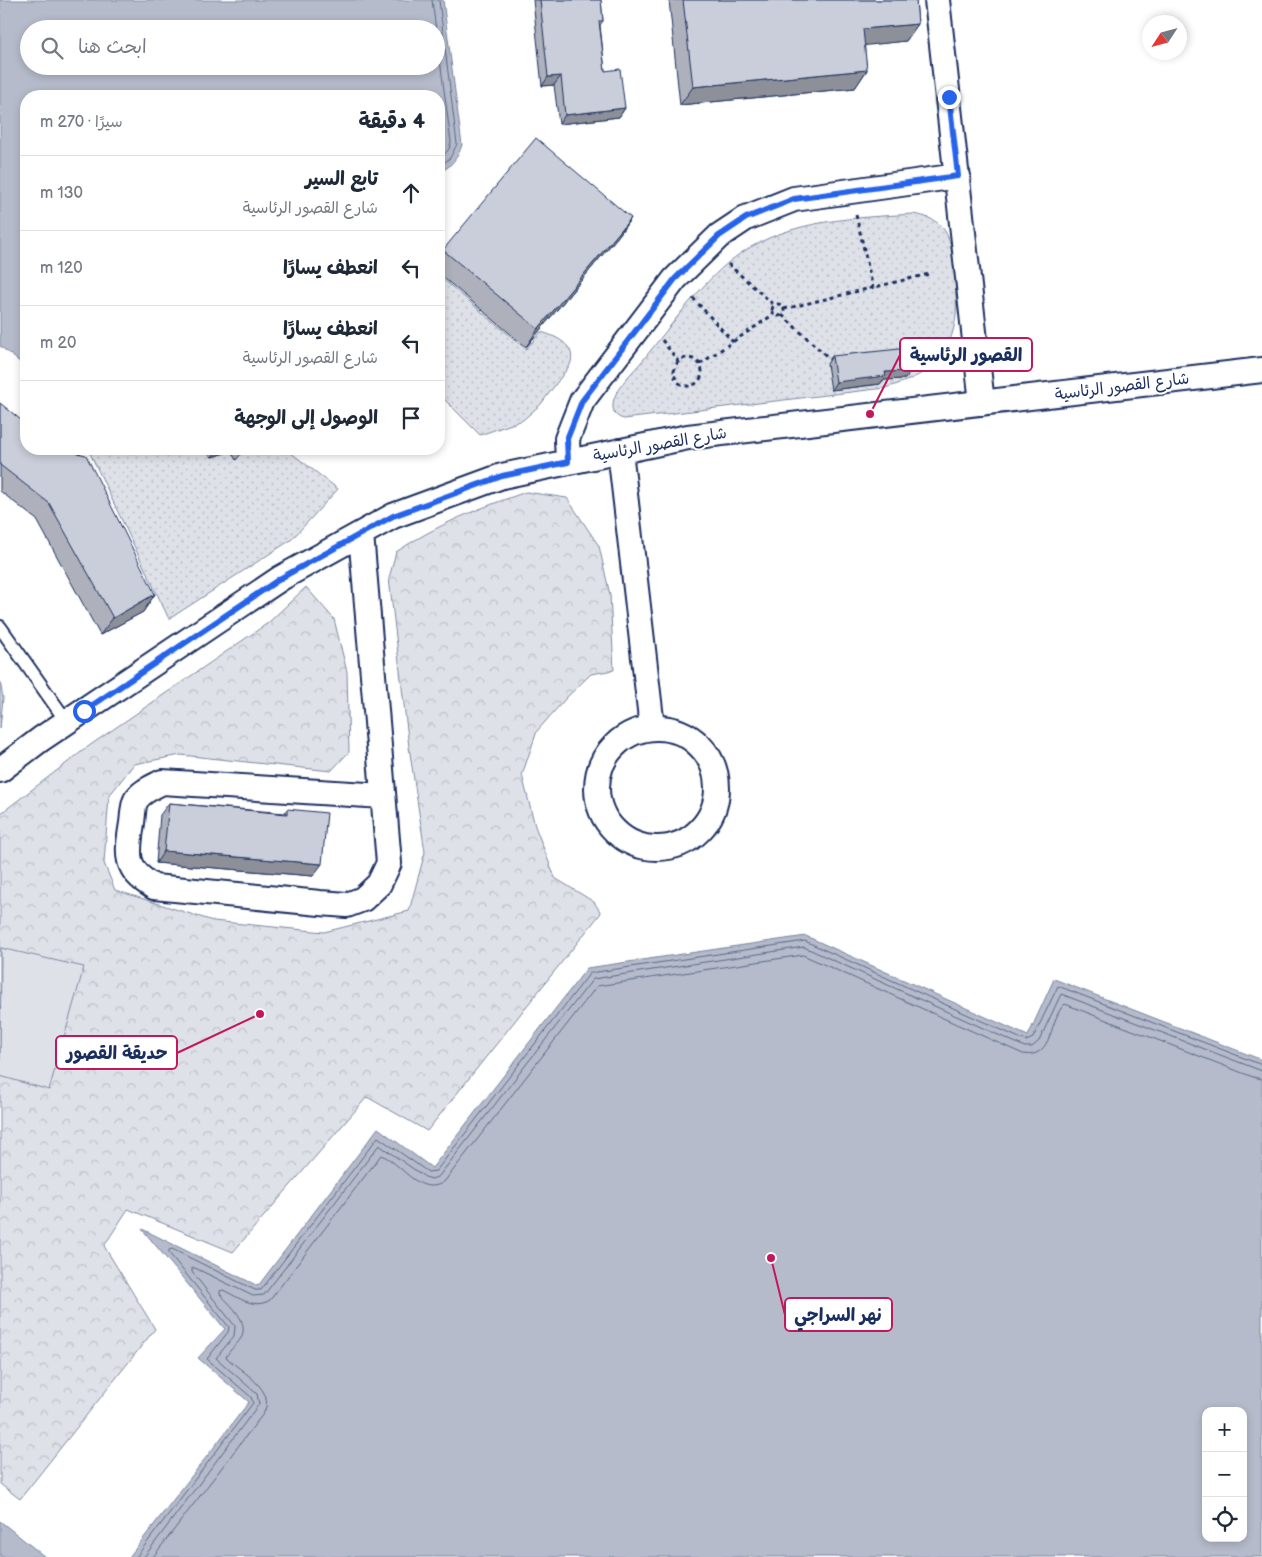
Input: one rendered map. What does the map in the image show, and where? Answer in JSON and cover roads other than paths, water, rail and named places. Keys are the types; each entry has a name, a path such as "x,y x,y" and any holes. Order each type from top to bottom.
{"street":[{"path":"938,0 982,403"},
{"path":"568,462 567,439 582,401 675,279 707,246 746,218 794,199 958,176"},
{"name":"شارع القصور الرئاسية","path":"0,770 281,578 393,516 502,476 688,436 1262,370"},
{"path":"620,450 652,727"},
{"path":"361,534 384,796 389,863 379,884 363,899 347,904 154,887 138,878 131,865 128,847 135,801 147,790 162,782 384,796"},
{"path":"652,727 672,729 690,737 706,751 715,769 718,789 714,809 707,821 688,840 670,847 649,848 630,842 614,831 603,814 597,796 597,776 604,757 616,742 633,732 652,727"}],"lane":[{"path":"0,626 68,722"}],"water":[{"path":"0,0 443,0 462,145 453,162 445,169 445,90 20,90 20,362 0,346"},
{"path":"806,936 1028,1036 1054,979 1262,1060 1262,1557 129,1557 249,1402 198,1358 225,1329 142,1229 258,1286 378,1128 432,1168 587,968"},
{"path":"0,1521 45,1557 0,1557"}],"place":[{"name":"القصور الرئاسية","path":"870,414"},
{"name":"حديقة القصور","path":"260,1014"},
{"name":"نهر السراجي","path":"771,1258"}]}
